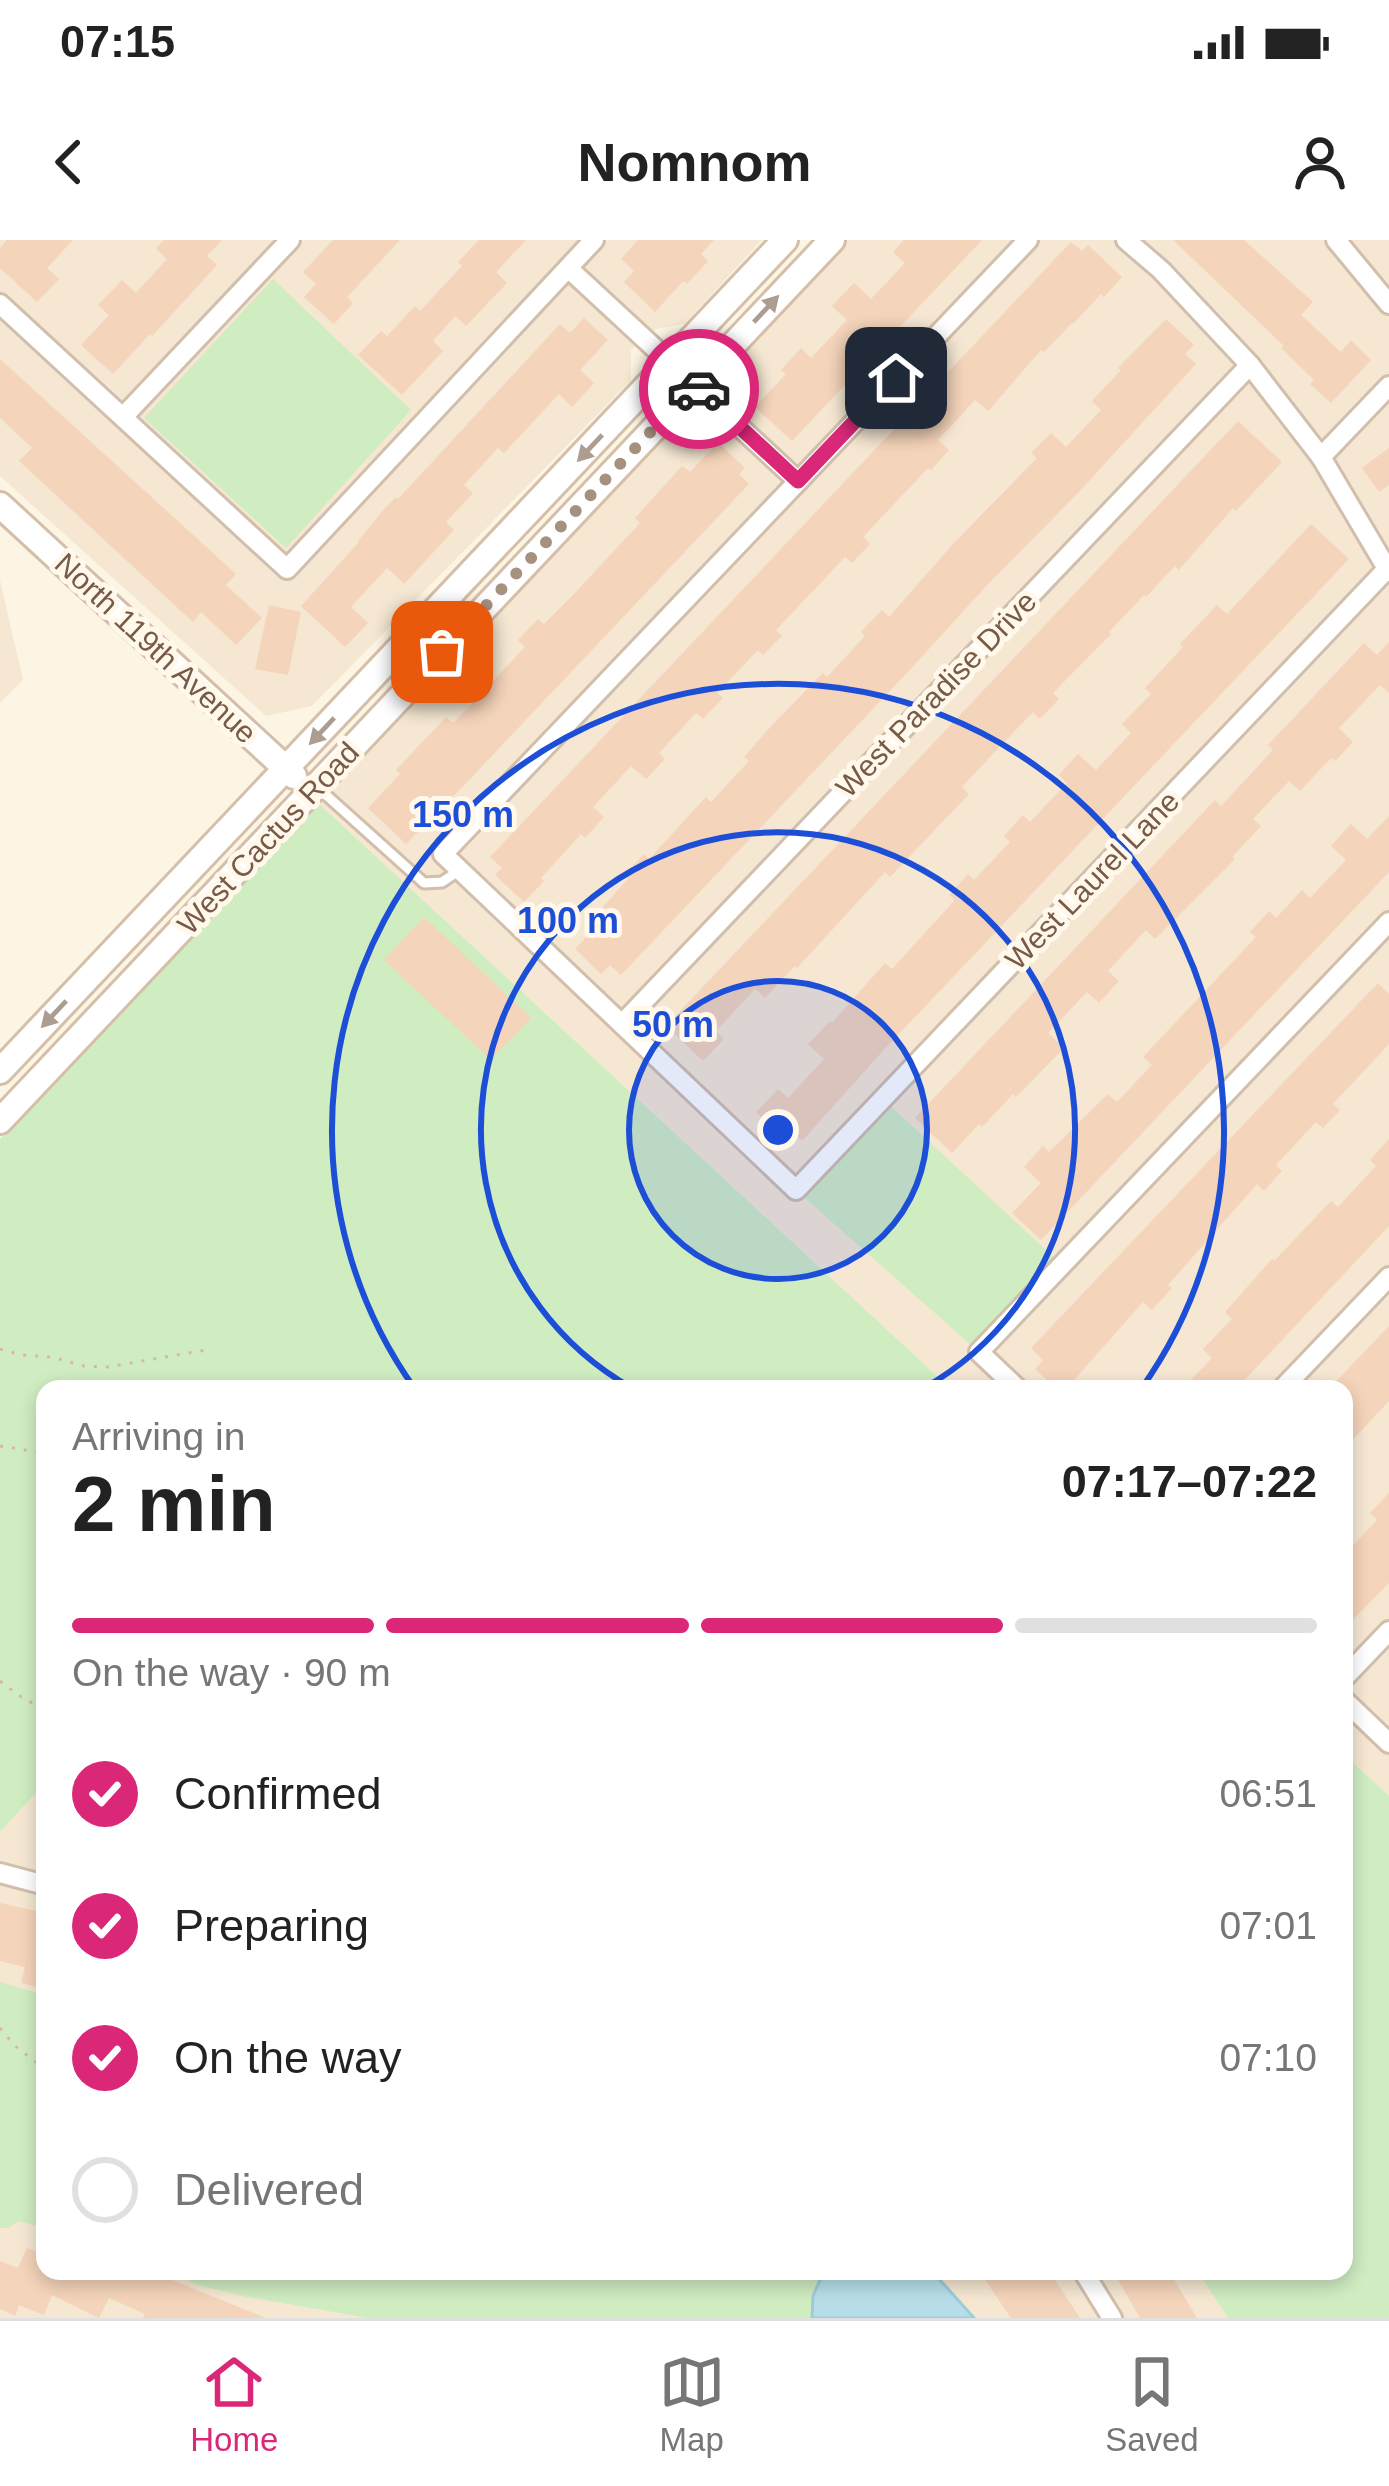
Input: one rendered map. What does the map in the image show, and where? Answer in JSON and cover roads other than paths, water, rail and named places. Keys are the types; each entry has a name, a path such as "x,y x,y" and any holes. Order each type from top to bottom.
{"street":[{"path":"123,417 290,240"},
{"path":"0,304 287,569 594,240"},
{"name":"West Cactus Road","path":"0,1071 785,240"},
{"name":"West Cactus Road","path":"0,1120 832,240"},
{"path":"622,1024 443,854 1028,240"},
{"path":"1126,240 1162,270 1250,365 1321,457 1388,571"},
{"path":"1336,240 1389,304"},
{"path":"568,268 798,481"},
{"name":"West Paradise Drive","path":"622,1024 1250,365"},
{"path":"1321,457 1389,386"},
{"name":"North 119th Avenue","path":"0,506 314,789"},
{"name":"West Laurel Lane","path":"622,1024 796,1190 1388,571"},
{"path":"1009,1380 979,1352 1389,922"},
{"path":"1291,1380 1389,1277"},
{"path":"1353,1669 1389,1631"},
{"path":"1353,1709 1389,1743"},
{"path":"0,1873 36,1883"},
{"path":"1089,2280 1112,2318"}],"lane":[{"path":"314,789 424,883 442,882 460,870"}],"water":[{"path":"820,2280 940,2280 974,2318 812,2318"}]}
